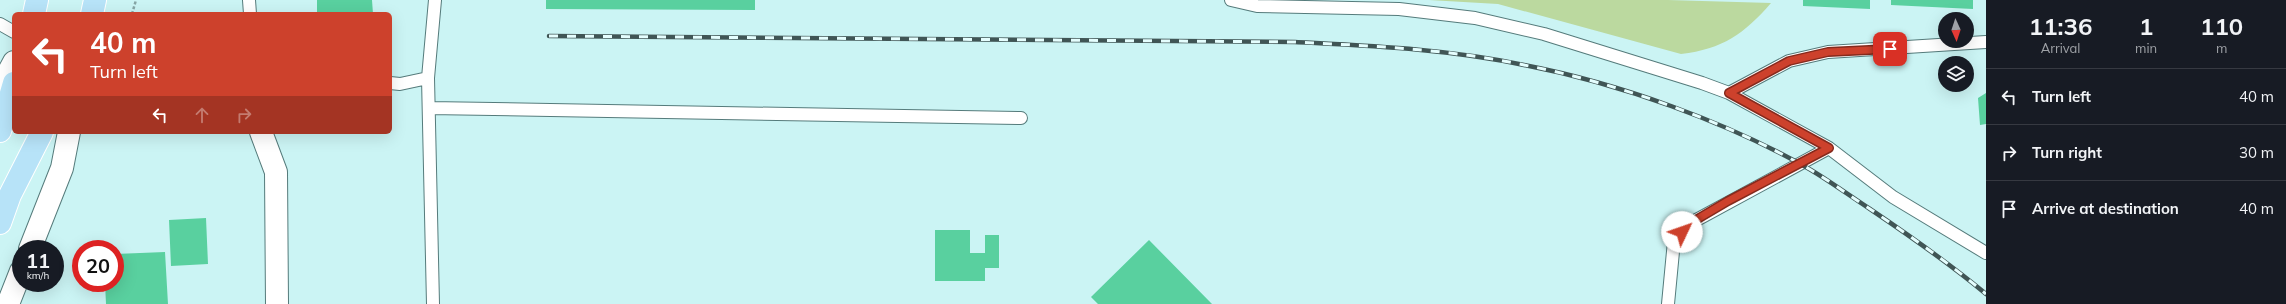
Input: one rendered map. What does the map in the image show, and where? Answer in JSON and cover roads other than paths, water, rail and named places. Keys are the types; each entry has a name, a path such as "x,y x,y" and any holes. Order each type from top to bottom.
{"main road":[{"path":"34,12 37,0"},
{"path":"92,12 95,0"},
{"path":"0,131 12,90"},
{"path":"0,223 10,195 41,134"}],"street":[{"path":"0,88 12,66"},
{"path":"34,240 62,168 69,134"},
{"path":"262,134 276,172 277,304"},
{"path":"8,304 13,292"}],"lane":[{"path":"249,0 250,12"},
{"path":"433,304 428,78 435,0"},
{"path":"1231,0 1242,4 1265,6 1399,9 1475,18 1544,34 1647,65 1729,93 1829,148 1893,197 1986,253"},
{"path":"0,24 12,31"},
{"path":"1729,93 1789,61 1828,52 1986,42"},
{"path":"392,83 400,84 428,78"},
{"path":"429,108 1021,118"},
{"path":"1668,304 1674,241 1689,224 1829,148"}],"railway":[{"path":"549,36 1295,42 1410,49 1467,55 1524,65 1597,82 1634,93 1709,120 1779,152 1826,179 1885,219 1958,271 1986,294"}]}
